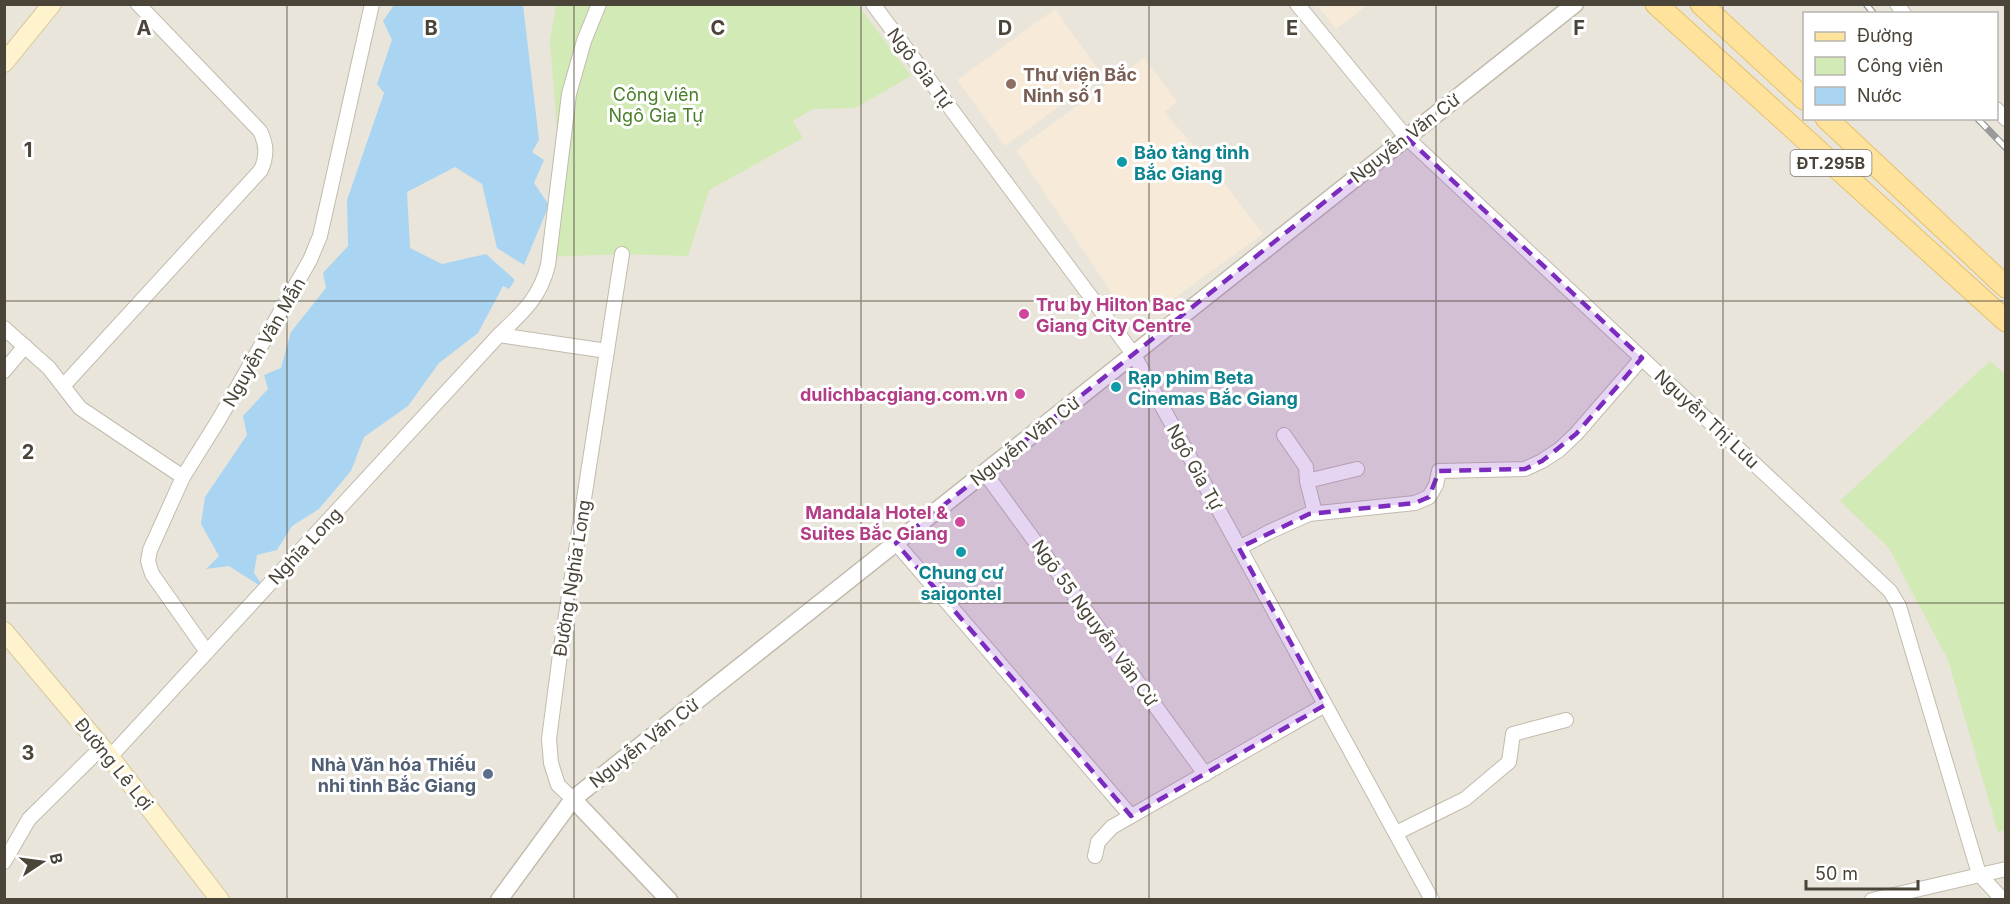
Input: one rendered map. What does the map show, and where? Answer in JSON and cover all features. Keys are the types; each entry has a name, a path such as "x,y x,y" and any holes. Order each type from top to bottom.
{"main road":[{"path":"8,52 52,4"},
{"name":"ĐT.295B","path":"1656,4 2006,321"},
{"path":"1701,4 1803,98"},
{"name":"ĐT.295B","path":"1828,120 2006,287"},
{"name":"Đường Lê Lợi","path":"4,631 106,752 220,900"}],"street":[{"path":"63,385 261,170 265,161 264,139 260,131 138,4"},
{"name":"Nguyễn Văn Mẫn","path":"207,652 152,574 148,561 150,550 183,477 287,303 314,252 320,236 372,4"},
{"path":"499,335 531,304 544,283 569,94 584,41 599,4"},
{"name":"Ngô Gia Tự","path":"873,4 1134,355 1432,900"},
{"name":"Nguyễn Thị Lưu","path":"1297,4 1406,137 1890,591 1899,606 1979,873 2003,900"},
{"name":"Nguyễn Văn Cừ","path":"498,900 573,799 1575,4"},
{"name":"Đường Nghĩa Long","path":"573,799 558,785 551,764 549,739 622,254"},
{"path":"4,328 63,385 80,408 183,477"},
{"path":"499,335 607,351"},
{"name":"Nghĩa Long","path":"4,862 29,819 106,752 207,652 499,335"},
{"path":"4,371 25,346"},
{"path":"1239,548 1269,532 1315,513 1415,503 1429,497 1436,485 1439,471 1525,469 1542,461 1559,450 1576,434 1642,358"},
{"path":"1284,435 1306,467 1315,513"},
{"path":"1307,481 1357,470"},
{"name":"Ngõ 55 Nguyễn Văn Cừ","path":"985,472 1205,774"},
{"path":"896,543 1131,816"},
{"path":"1095,856 1098,842 1105,833 1325,705"},
{"path":"1396,833 1465,799 1509,762 1513,734 1566,720"},
{"path":"573,799 669,900"},
{"path":"1872,900 2006,868"}],"highlighted area":[{"path":"1406,137 1642,358 1576,434 1542,461 1525,469 1439,471 1429,497 1415,503 1309,514 1239,548 1325,705 1131,816 896,543"}],"shaded area":[{"path":"5,5 2005,5 2005,899 5,899"},
{"path":"1317,5 1368,5 1336,29"},
{"path":"1055,9 1102,75 1005,146 957,80"},
{"path":"1144,58 1177,102 1164,112 1209,163 1263,234 1155,312 1121,307 1016,150"}],"green space":[{"name":"Công viên Ngô Gia Tự","path":"556,5 858,5 911,76 855,108 813,109 793,121 803,138 709,190 688,256 622,254 549,257 558,147 550,40"},
{"path":"1990,361 2006,375 2006,830 1998,832 1948,660 1889,548 1840,501"}],"water":[{"path":"394,5 523,5 539,140 532,152 544,160 534,183 549,205 524,265 497,248 482,184 455,167 407,192 410,248 442,264 486,254 515,280 509,289 503,286 478,333 439,363 408,406 364,437 351,471 319,509 292,526 277,550 257,555 254,573 265,589 229,566 206,569 219,556 201,524 205,497 247,435 243,416 268,389 264,375 281,368 291,332 326,288 323,273 348,246 347,200 384,93 377,84 392,40 383,21"}],"railway":[{"path":"1866,4 1872,12"},
{"path":"1979,120 2006,148"}],"place":[{"name":"Thư viện Bắc Ninh số 1","path":"1011,84"},
{"name":"Bảo tàng tỉnh Bắc Giang","path":"1122,162"},
{"name":"Tru by Hilton Bac Giang City Centre","path":"1024,314"},
{"name":"Rạp phim Beta Cinemas Bắc Giang","path":"1116,387"},
{"name":"dulichbacgiang.com.vn","path":"1020,394"},
{"name":"Mandala Hotel & Suites Bắc Giang","path":"960,522"},
{"name":"Chung cư saigontel","path":"961,552"},
{"name":"Nhà Văn hóa Thiếu nhi tỉnh Bắc Giang","path":"488,774"}]}
